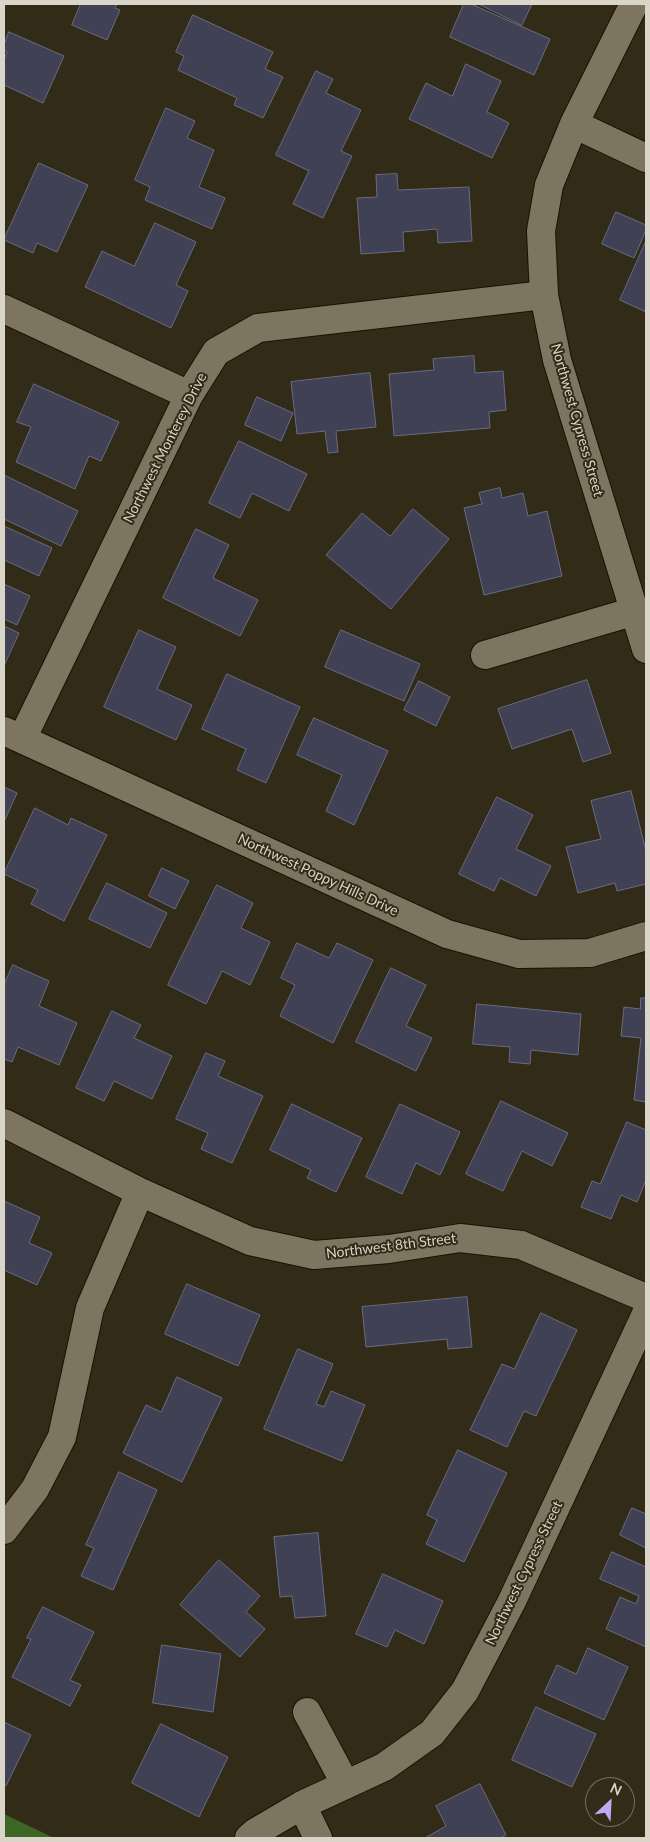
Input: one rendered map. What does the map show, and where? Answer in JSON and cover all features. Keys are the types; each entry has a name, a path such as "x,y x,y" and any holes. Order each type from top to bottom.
{"street":[{"name":"Northwest Cypress Street","path":"634,4 574,124 549,185 541,231 544,294 557,360 646,649"},
{"path":"574,124 646,158"},
{"name":"Northwest Monterey Drive","path":"13,735 189,395 216,352 258,328 544,294"},
{"path":"4,309 189,395"},
{"path":"485,655 635,611"},
{"name":"Northwest Poppy Hills Drive","path":"13,735 447,934 519,954 590,953 646,936"},
{"name":"Northwest 8th Street","path":"4,1122 140,1192 250,1241 314,1255 389,1249 460,1238 521,1245 646,1298"},
{"path":"4,1530 35,1489 62,1437 90,1308 140,1192"},
{"name":"Northwest Cypress Street","path":"249,1838 302,1805 384,1767 432,1734 465,1691 512,1600 646,1314"},
{"path":"307,1712 346,1784"},
{"path":"302,1805 318,1838"}],"green space":[{"path":"4,1814 52,1837 4,1838"}],"building":[{"path":"81,4 117,4 115,8 120,10 107,40 72,25"},
{"path":"464,4 471,4 550,39 534,75 450,37"},
{"path":"479,4 532,4 522,25"},
{"path":"193,15 273,52 265,69 283,77 263,118 234,105 237,98 178,70 184,56 176,52"},
{"path":"9,32 64,56 43,103 4,85 4,60 7,52 4,50 4,45"},
{"path":"466,64 501,81 487,112 509,123 492,158 409,119 426,83 452,96"},
{"path":"316,71 333,79 326,93 361,110 341,151 352,156 323,218 293,204 309,171 276,155"},
{"path":"166,108 195,121 187,138 214,150 199,187 225,198 212,229 145,200 150,187 135,180"},
{"path":"39,163 88,185 57,252 37,243 33,253 4,240"},
{"path":"397,174 398,190 469,187 472,241 438,243 437,229 403,232 404,251 361,254 357,198 377,197 376,175"},
{"path":"616,212 646,225 646,230 634,258 602,244"},
{"path":"155,223 196,242 176,285 188,291 171,328 85,287 102,251 134,266"},
{"path":"646,241 646,312 620,300"},
{"path":"474,356 475,373 503,371 506,410 489,412 490,428 394,436 389,374 434,370 433,359"},
{"path":"370,373 376,427 336,431 338,452 328,453 325,431 297,434 291,382"},
{"path":"34,384 119,422 101,461 89,456 75,489 16,462 31,427 17,422"},
{"path":"257,397 293,413 281,441 245,425"},
{"path":"239,441 307,474 289,511 252,493 240,518 209,503"},
{"path":"4,475 78,511 61,546 4,519"},
{"path":"500,488 502,498 523,493 528,516 547,511 562,576 484,595 464,508 482,504 479,493"},
{"path":"413,509 449,539 391,609 326,555 362,513 390,536"},
{"path":"4,526 52,548 39,576 4,560"},
{"path":"196,529 229,545 213,578 258,600 240,636 163,598"},
{"path":"4,584 30,596 17,625 4,619"},
{"path":"4,626 19,633 4,666"},
{"path":"139,630 176,647 157,689 192,705 176,740 104,707"},
{"path":"341,630 420,664 404,701 325,667"},
{"path":"227,674 300,707 266,783 237,770 246,749 202,729"},
{"path":"587,680 611,753 583,762 572,729 512,749 498,709"},
{"path":"419,681 450,697 436,726 404,710"},
{"path":"314,718 388,751 354,825 326,811 342,775 297,755"},
{"path":"4,787 17,793 4,822"},
{"path":"631,791 646,851 646,884 617,891 615,883 578,893 566,847 601,839 591,801"},
{"path":"497,797 533,815 516,849 551,866 536,896 500,878 494,891 459,874"},
{"path":"35,808 68,825 71,818 107,835 64,921 31,904 38,890 4,874"},
{"path":"162,868 189,881 175,909 149,896"},
{"path":"107,883 167,913 150,948 89,919"},
{"path":"217,885 253,903 241,928 270,942 250,985 222,971 206,1004 168,985"},
{"path":"297,943 329,958 337,943 373,960 333,1043 280,1016 295,985 281,978"},
{"path":"13,965 49,981 39,1006 77,1023 59,1065 18,1047 12,1062 4,1059 4,985"},
{"path":"391,968 426,985 406,1026 432,1038 416,1071 356,1042"},
{"path":"641,998 646,998 646,1102 634,1100 641,1038 621,1036 624,1007 640,1009"},
{"path":"477,1004 581,1014 578,1055 531,1050 530,1064 509,1062 510,1047 473,1044"},
{"path":"112,1011 141,1025 134,1038 172,1056 152,1099 114,1081 104,1101 76,1088"},
{"path":"206,1053 225,1061 218,1076 263,1096 232,1163 201,1149 208,1133 176,1119"},
{"path":"501,1101 568,1133 552,1166 522,1151 503,1191 466,1174"},
{"path":"292,1104 362,1138 336,1192 307,1178 311,1170 270,1150"},
{"path":"400,1104 460,1132 440,1175 416,1163 402,1194 366,1177"},
{"path":"627,1122 646,1130 646,1180 637,1202 621,1195 611,1219 581,1207 592,1181 600,1184"},
{"path":"4,1201 40,1217 29,1243 52,1253 37,1285 4,1270"},
{"path":"187,1284 260,1315 238,1366 165,1334"},
{"path":"467,1297 472,1347 448,1349 447,1339 366,1347 362,1307"},
{"path":"541,1313 577,1330 536,1416 524,1411 507,1447 470,1430 502,1364 514,1369"},
{"path":"298,1349 333,1364 316,1404 324,1407 331,1391 365,1405 342,1461 264,1429"},
{"path":"177,1377 222,1398 182,1482 123,1453 146,1405 161,1412"},
{"path":"458,1450 507,1473 464,1562 426,1544 437,1520 427,1515"},
{"path":"119,1472 157,1490 113,1590 81,1576 94,1548 86,1545"},
{"path":"632,1508 646,1514 646,1548 620,1535"},
{"path":"318,1533 326,1616 295,1618 292,1596 280,1597 274,1537"},
{"path":"612,1552 646,1567 646,1647 606,1629 620,1597 636,1604 639,1596 600,1579"},
{"path":"219,1560 260,1596 246,1612 265,1629 240,1657 180,1605"},
{"path":"383,1574 443,1601 424,1644 395,1630 387,1647 356,1634"},
{"path":"43,1607 94,1632 70,1680 81,1685 70,1706 12,1677 31,1639 27,1638"},
{"path":"162,1645 221,1654 213,1712 153,1703"},
{"path":"588,1648 628,1667 604,1720 544,1693 557,1665 576,1674"},
{"path":"536,1707 596,1734 572,1787 512,1760"},
{"path":"4,1722 31,1735 6,1786 4,1785"},
{"path":"161,1724 228,1757 199,1817 132,1783"},
{"path":"480,1784 506,1835 501,1838 425,1838 446,1826 436,1806"}]}
